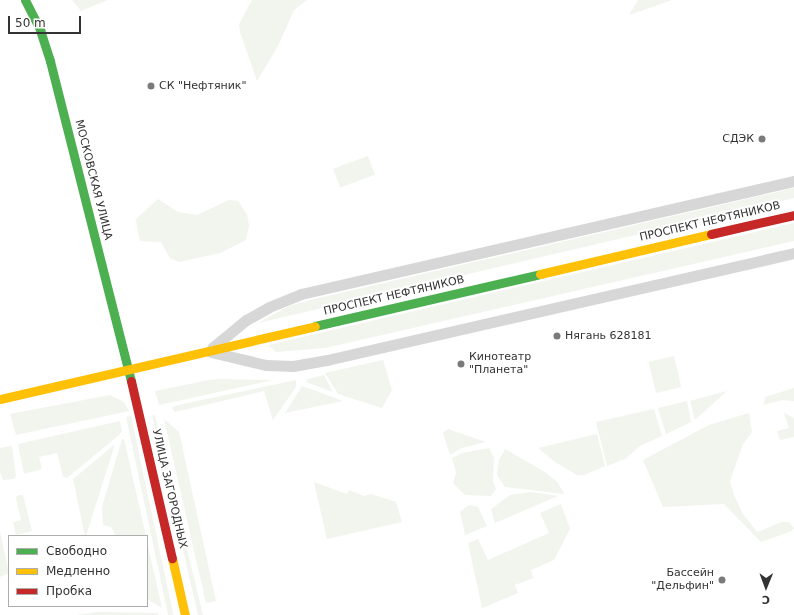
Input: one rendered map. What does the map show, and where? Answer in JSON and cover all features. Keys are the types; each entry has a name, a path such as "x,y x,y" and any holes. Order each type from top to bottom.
{"main road":[{"name":"МОСКОВСКАЯ УЛИЦА","path":"25,0 40,30 50,61 128,369"},
{"name":"ПРОСПЕКТ НЕФТЯНИКОВ","path":"0,399 794,215"},
{"name":"УЛИЦА ЗАГОРОДНЫХ","path":"128,369 185,615"}],"street":[{"path":"209,351 246,320 269,307 301,294 794,181"},
{"path":"209,351 266,365 293,366 327,360 794,252"}],"shaded area":[{"path":"72,0 108,0 81,11"},
{"path":"252,0 307,0 294,10 278,46 257,81 240,32 239,24"},
{"path":"638,0 672,0 629,15"},
{"path":"368,156 375,175 340,187 333,169"},
{"path":"794,188 794,198 258,323 289,306 314,299"},
{"path":"158,199 178,212 197,215 229,200 238,201 247,214 249,226 246,240 220,253 179,262 170,258 161,242 140,241 138,234 136,219"},
{"path":"794,223 794,241 325,348 276,352 268,345"},
{"path":"674,356 681,387 656,393 649,362"},
{"path":"383,360 392,390 382,408 338,394 325,373"},
{"path":"324,375 333,392 306,382 308,379"},
{"path":"209,380 273,380 159,405 155,391"},
{"path":"296,380 296,387 273,420 264,391 175,412 172,409 174,406"},
{"path":"302,386 343,401 285,413"},
{"path":"794,388 794,401 782,400 764,405 765,397"},
{"path":"727,391 695,420 690,401"},
{"path":"110,395 124,402 129,411 16,435 10,414"},
{"path":"687,401 691,422 666,434 658,408"},
{"path":"654,409 662,436 640,446 625,459 607,466 596,422"},
{"path":"749,413 752,432 743,444 730,481 734,495 743,514 757,532 782,522 789,522 794,528 792,531 761,542 724,504 663,507 643,460 709,425"},
{"path":"784,413 794,418 794,437 780,440 777,431 789,428"},
{"path":"152,415 155,416 203,615 198,615"},
{"path":"131,416 173,615 168,615 126,417"},
{"path":"164,419 179,432 216,601 206,603"},
{"path":"120,421 122,431 119,435 67,478 63,477 57,453 39,457 42,469 24,474 18,444"},
{"path":"448,429 486,442 462,448 450,455 443,433"},
{"path":"597,434 605,466 584,475 577,475 555,462 538,448"},
{"path":"122,439 124,439 146,535 115,535 111,527 103,525 102,507"},
{"path":"115,444 86,535 85,535 73,479"},
{"path":"12,446 16,476 14,479 3,480 0,472 0,448"},
{"path":"489,448 494,458 493,481 496,489 491,496 465,495 453,483 456,473 452,458 462,453"},
{"path":"505,449 545,472 558,483 564,494 505,487 497,475 499,460"},
{"path":"314,482 347,494 349,490 364,496 371,494 396,502 402,522 327,539"},
{"path":"531,492 558,496 495,523 491,509 510,495"},
{"path":"23,495 32,531 16,535 13,522 21,520 16,497"},
{"path":"561,504 570,529 554,560 531,570 533,578 515,585 518,593 482,608 468,543 478,539 488,560 549,533 540,513"},
{"path":"469,505 478,507 487,526 465,535 460,512"},
{"path":"0,532 8,573 0,577"},
{"path":"148,546 162,608 148,600"},
{"path":"97,612 157,613 160,615 77,615"}],"traffic: fast":[{"path":"25,0 40,30 50,61 131,381"},
{"path":"315,326 540,274"}],"traffic: slow":[{"path":"540,274 711,234"},
{"path":"0,399 315,326"},
{"path":"172,558 185,615"}],"traffic: jam":[{"path":"711,234 794,215"},
{"path":"131,381 172,558"}],"place":[{"name":"СК \"Нефтяник\"","path":"151,86"},
{"name":"СДЭК","path":"762,139"},
{"name":"Нягань 628181","path":"557,336"},
{"name":"Кинотеатр \"Планета\"","path":"461,364"},
{"name":"Бассейн \"Дельфин\"","path":"722,580"}]}
